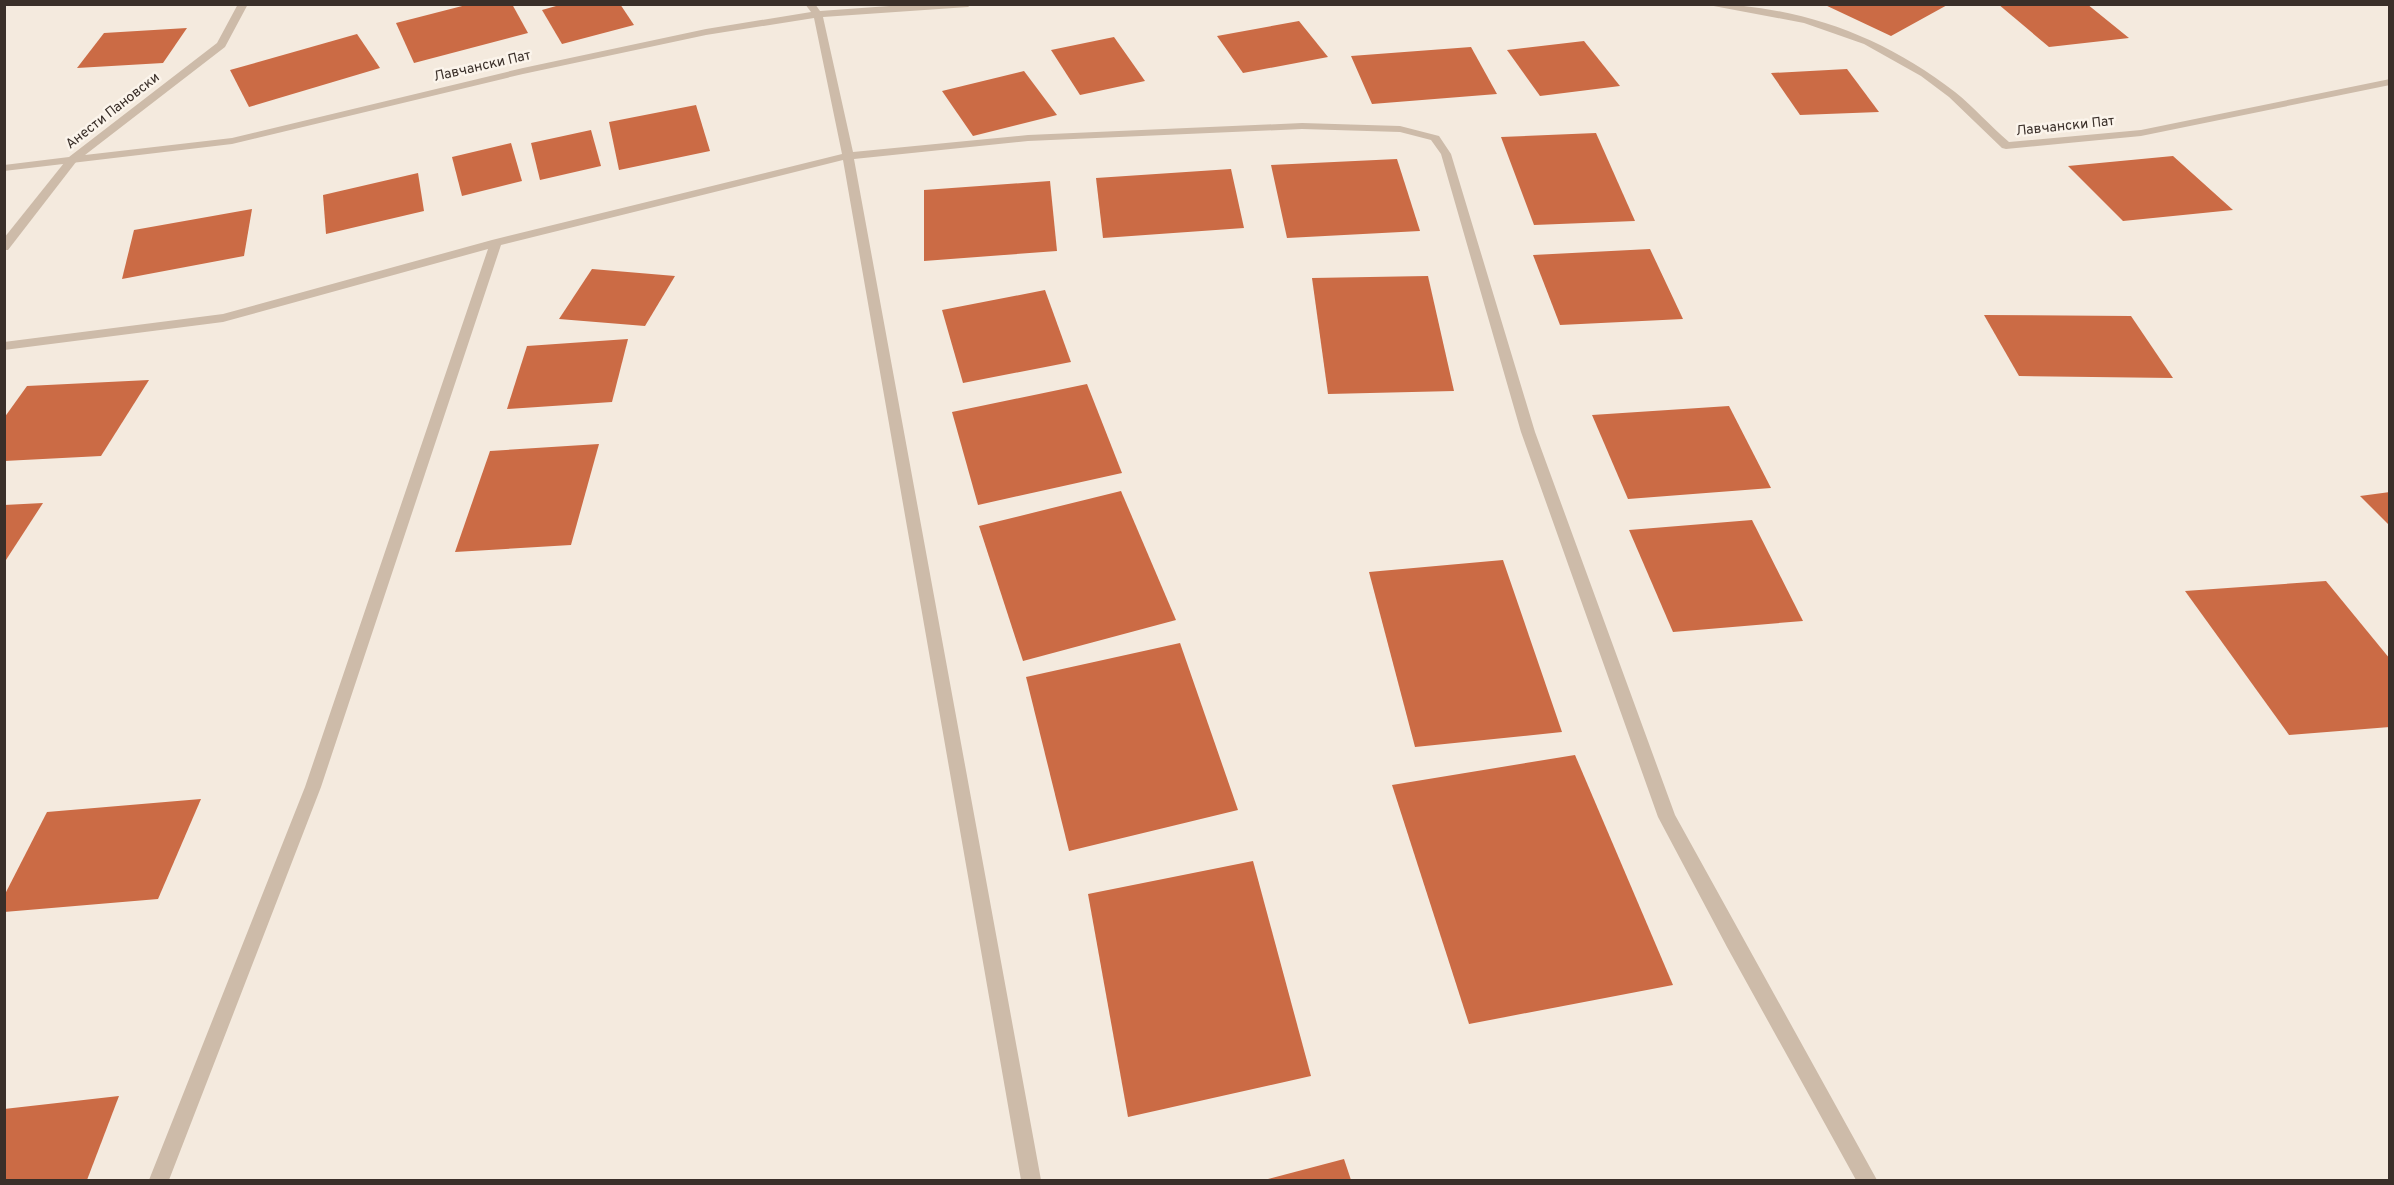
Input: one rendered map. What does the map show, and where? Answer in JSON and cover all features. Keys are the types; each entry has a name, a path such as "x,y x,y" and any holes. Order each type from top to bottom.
{"street":[{"name":"Анести Пановски","path":"4,247 72,160 220,45 243,4"},
{"name":"Лавчански Пат","path":"4,168 232,141 523,71 813,10 968,4"},
{"name":"Лавчански Пат","path":"1707,4 1757,8 1818,22 1864,39 1908,64 1953,96 2006,146 2141,133 2390,82"},
{"path":"813,10 848,156 1031,1180"},
{"path":"4,346 223,318 496,243 848,156 1028,138 1302,126 1400,129 1435,138 1446,154 1528,432 1667,817 1732,941 1867,1180"},
{"path":"159,1180 313,788 496,243"}],"building":[{"path":"470,4 512,4 528,33 414,63 396,23"},
{"path":"563,4 620,4 634,25 562,44 542,10"},
{"path":"1823,4 1949,4 1891,36"},
{"path":"1998,4 2087,4 2129,38 2049,47"},
{"path":"1299,21 1328,57 1243,73 1217,36"},
{"path":"187,28 163,63 77,68 104,33"},
{"path":"357,34 380,68 249,107 230,70"},
{"path":"1114,37 1145,81 1080,95 1051,50"},
{"path":"1584,41 1620,86 1540,96 1507,50"},
{"path":"1471,47 1497,94 1372,104 1351,56"},
{"path":"1847,69 1879,112 1800,115 1771,73"},
{"path":"1024,71 1057,115 973,136 942,91"},
{"path":"696,105 710,151 619,170 609,122"},
{"path":"591,130 601,166 540,180 531,143"},
{"path":"1596,133 1635,221 1534,225 1501,137"},
{"path":"511,143 522,181 462,196 452,157"},
{"path":"2173,156 2233,210 2123,221 2068,166"},
{"path":"1397,159 1420,231 1287,238 1271,165"},
{"path":"1231,169 1244,228 1103,238 1096,178"},
{"path":"418,173 424,211 326,234 323,195"},
{"path":"1050,181 1057,251 924,261 924,190"},
{"path":"252,209 244,256 122,279 134,230"},
{"path":"1650,249 1683,319 1560,325 1533,255"},
{"path":"592,269 675,276 645,326 559,319"},
{"path":"1428,276 1454,391 1328,394 1312,278"},
{"path":"1045,290 1071,362 963,383 942,310"},
{"path":"1984,315 2131,316 2173,378 2019,376"},
{"path":"628,339 612,402 507,409 527,346"},
{"path":"149,380 101,456 4,461 4,418 27,386"},
{"path":"1087,384 1122,473 978,505 952,412"},
{"path":"1729,406 1771,488 1628,499 1592,415"},
{"path":"599,444 571,545 455,552 490,451"},
{"path":"1121,491 1176,620 1023,661 979,526"},
{"path":"2390,492 2390,526 2360,496"},
{"path":"43,503 4,563 4,505"},
{"path":"1752,520 1803,621 1673,632 1629,530"},
{"path":"1503,560 1562,732 1415,747 1369,572"},
{"path":"2326,581 2390,659 2390,727 2289,735 2185,591"},
{"path":"1180,643 1238,810 1069,851 1026,677"},
{"path":"1575,755 1673,985 1469,1024 1392,785"},
{"path":"201,799 158,899 4,912 4,896 47,812"},
{"path":"1253,861 1311,1076 1128,1117 1088,894"},
{"path":"119,1096 87,1180 4,1180 4,1109"},
{"path":"1344,1159 1351,1180 1264,1180"}]}
